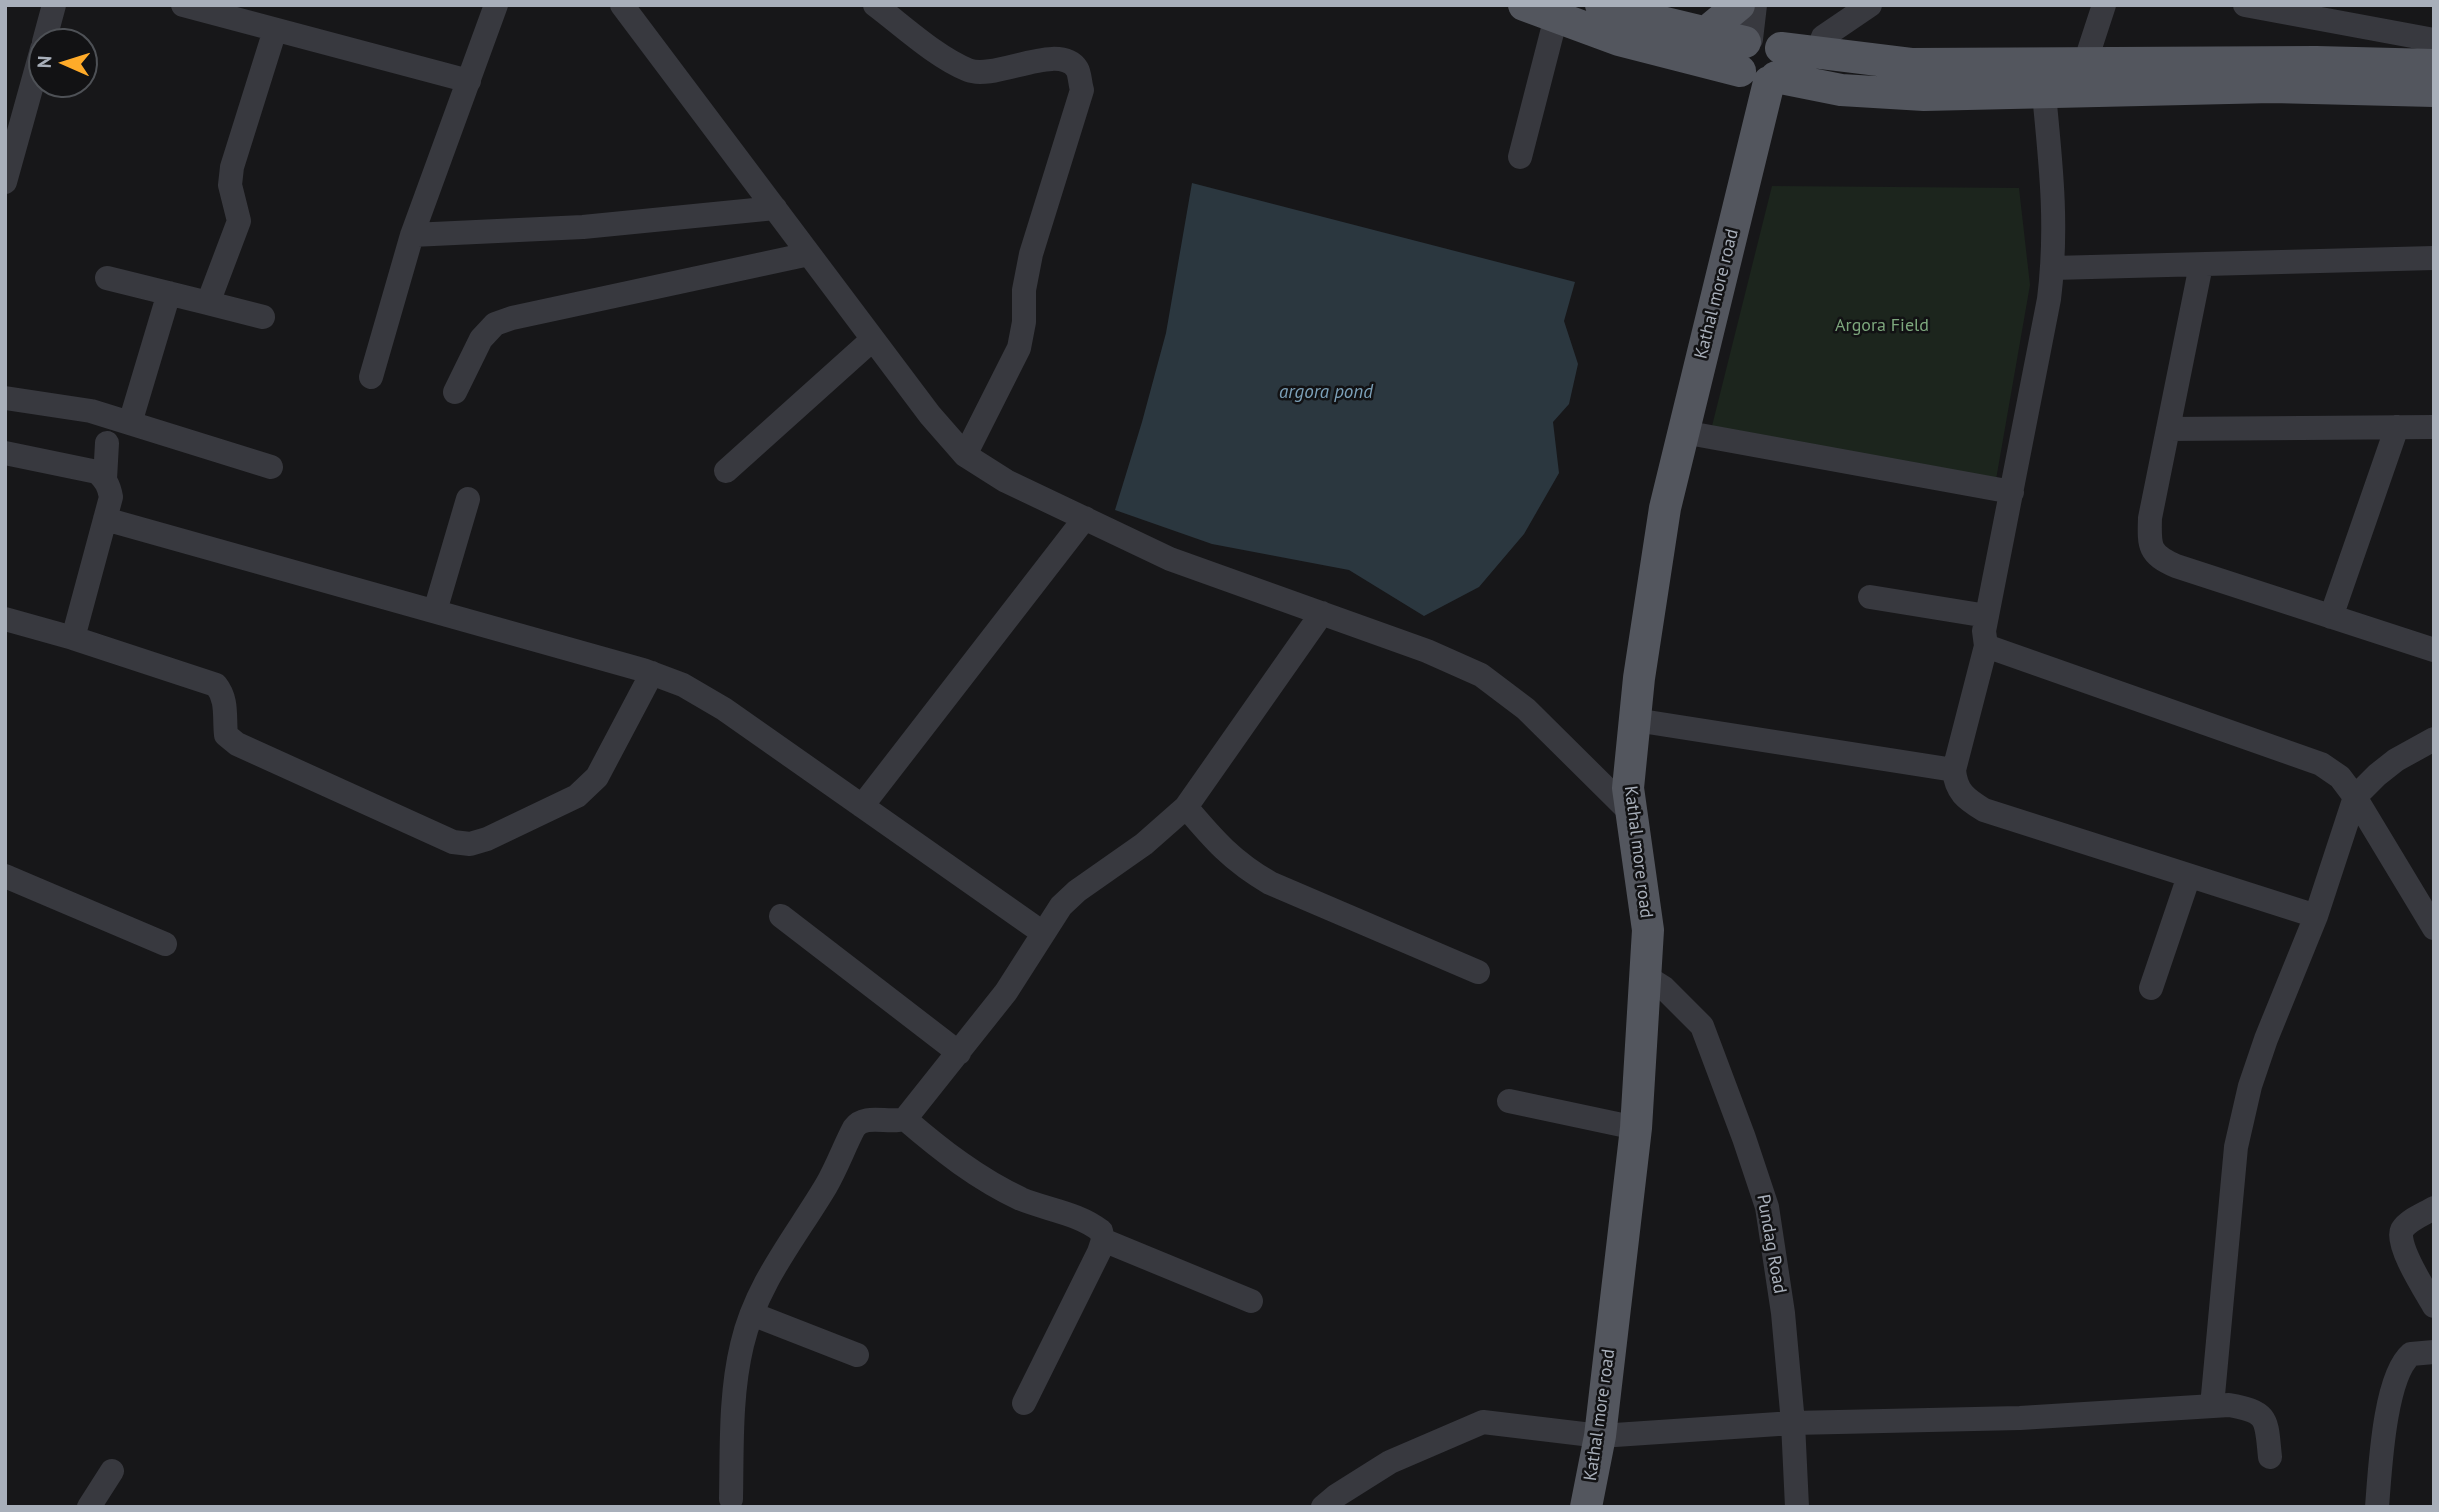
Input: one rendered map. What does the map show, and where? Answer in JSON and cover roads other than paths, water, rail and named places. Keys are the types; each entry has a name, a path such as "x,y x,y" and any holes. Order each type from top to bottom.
{"main road":[{"path":"1524,5 1630,43 1761,56 1817,54 1911,65 2085,62 2434,65"},
{"path":"1601,5 1705,33 1841,90 1924,95 2272,87 2434,91"},
{"path":"1705,33 1739,5"},
{"name":"Kathal more road","path":"1586,1507 1600,1436 1636,1128 1648,930 1628,788 1634,720 1665,508 1761,56"}],"street":[{"path":"48,28 54,5"},
{"path":"183,5 469,81"},
{"path":"371,377 412,235 496,5"},
{"path":"622,5 930,415 965,455 1006,481 1170,559 1427,651 1481,675 1526,709 1632,813"},
{"path":"875,5 947,58 971,71 992,71 1044,59 1066,59 1077,69 1082,90 1031,254 1024,290 1024,322 1019,348 965,455"},
{"path":"1755,5 1761,56"},
{"path":"1761,56 1773,5"},
{"path":"1817,54 1823,37 1870,5"},
{"path":"2085,62 2104,5"},
{"path":"2245,5 2434,40"},
{"path":"1520,157 1556,17"},
{"path":"208,303 239,221 230,185 232,167 275,30"},
{"path":"2044,93 2055,237 2053,268 1984,631 1986,646 1954,770 1956,785 1966,800 1984,810 2316,916"},
{"path":"5,182 28,98"},
{"path":"412,235 583,227 775,208"},
{"path":"454,392 481,339 495,324 512,318 809,254"},
{"path":"2053,268 2434,258"},
{"path":"2201,265 2150,518 2149,544 2158,558 2176,566 2434,650"},
{"path":"107,278 262,317"},
{"path":"130,423 169,293"},
{"path":"726,471 873,339"},
{"path":"5,398 91,411 271,467"},
{"path":"2330,617 2397,427"},
{"path":"2168,429 2434,427"},
{"path":"1683,432 2011,492"},
{"path":"73,638 111,497 105,479 107,443"},
{"path":"5,453 97,472 105,479"},
{"path":"435,611 468,499"},
{"path":"862,806 1085,518"},
{"path":"105,519 652,673 683,685 724,709 1043,933"},
{"path":"1870,597 1987,616"},
{"path":"905,1119 1006,992 1061,906 1077,891 1144,844 1186,807 1322,613"},
{"path":"5,619 73,638 216,685 223,693 225,702 226,735 237,744 453,842 470,844 577,796 597,777 652,673"},
{"path":"1986,646 2321,764 2340,777 2356,797 2434,928"},
{"path":"1634,720 1954,770"},
{"path":"2212,1406 2236,1147 2250,1086 2316,916 2356,797 2376,775 2396,760 2434,739"},
{"path":"1186,807 1212,838 1242,867 1270,883 1478,972"},
{"path":"5,876 165,944"},
{"path":"2151,988 2189,876"},
{"path":"781,916 959,1053"},
{"name":"Pundag Road","path":"1645,976 1664,988 1702,1026 1767,1207 1783,1313 1797,1507"},
{"path":"1509,1101 1636,1128"},
{"path":"732,1499 734,1390 742,1344 752,1314 773,1268 828,1183 858,1122 905,1119 941,1150 984,1179 1023,1199 1090,1223 1101,1231 1103,1240 1099,1252 1024,1402"},
{"path":"2434,1208 2413,1220 2400,1236 2407,1256 2434,1306"},
{"path":"1103,1240 1251,1301"},
{"path":"752,1314 857,1355"},
{"path":"2377,1507 2388,1410 2399,1371 2411,1353 2434,1352"},
{"path":"1323,1507 1390,1462 1483,1422 1600,1436 1793,1423 2020,1418 2229,1405 2250,1409 2260,1415 2266,1426 2270,1457"},
{"path":"89,1507 112,1471"}],"water":[{"name":"argora pond","path":"1192,183 1575,282 1564,321 1578,364 1569,404 1553,422 1559,473 1524,534 1479,587 1424,616 1349,570 1212,544 1115,510 1166,333"}],"park label":[{"name":"Argora Field","path":"1882,326"}]}
